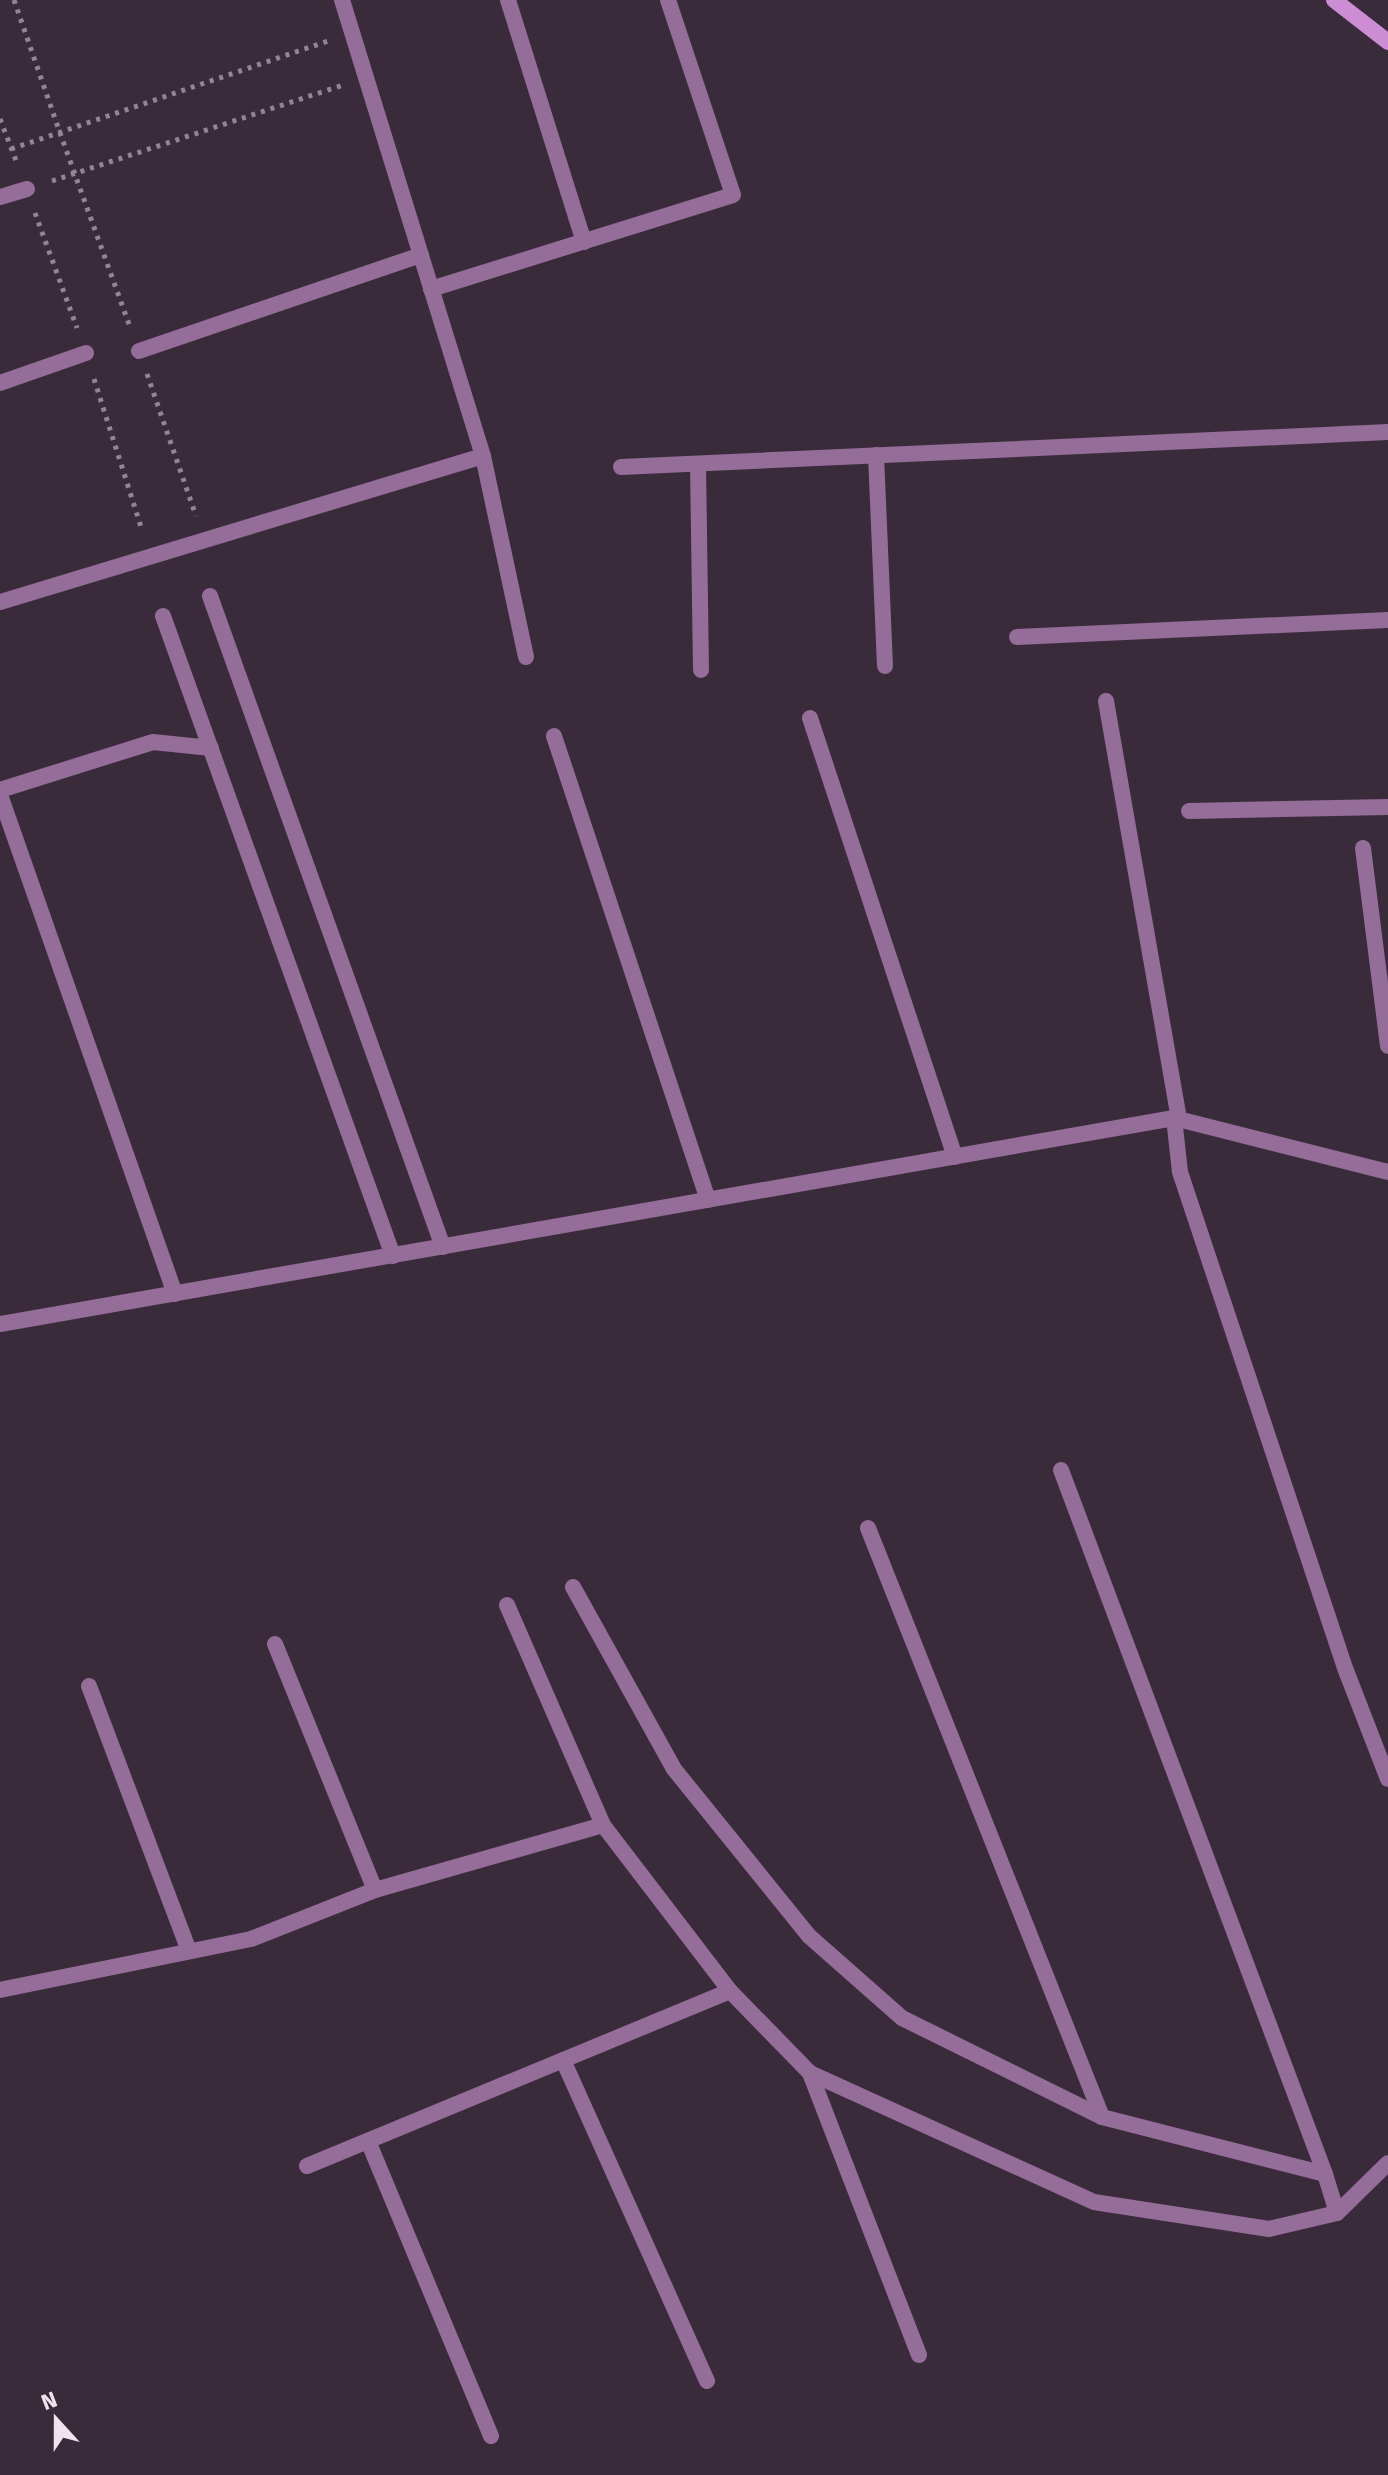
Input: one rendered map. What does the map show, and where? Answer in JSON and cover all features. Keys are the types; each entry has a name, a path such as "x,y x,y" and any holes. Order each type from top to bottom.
{"street":[{"path":"342,0 483,456 526,657"},
{"path":"508,0 584,242"},
{"path":"431,289 733,195 668,0"},
{"path":"1334,0 1388,42"},
{"path":"0,197 27,189"},
{"path":"139,351 421,255"},
{"path":"0,383 86,353"},
{"path":"621,467 1388,432"},
{"path":"876,455 885,666"},
{"path":"0,602 483,456"},
{"path":"698,464 701,670"},
{"path":"210,596 443,1247"},
{"path":"163,616 393,1256"},
{"path":"1017,637 1388,620"},
{"path":"1106,701 1177,1118 1180,1172 1345,1668 1388,1779"},
{"path":"810,718 955,1157"},
{"path":"554,736 708,1200"},
{"path":"175,1294 0,793 153,742 211,748"},
{"path":"1189,811 1388,807"},
{"path":"1363,848 1388,1046"},
{"path":"0,1324 1177,1118 1388,1172"},
{"path":"1061,1470 1337,2213"},
{"path":"868,1528 1102,2117"},
{"path":"573,1587 674,1769 809,1936 902,2018 1102,2117 1325,2174"},
{"path":"507,1605 603,1825 730,1991 810,2073 1094,2202 1269,2229 1337,2213 1388,2163"},
{"path":"275,1644 375,1890"},
{"path":"89,1686 189,1951"},
{"path":"0,1990 251,1939 375,1890 603,1825"},
{"path":"307,2166 730,1991"},
{"path":"563,2060 707,2381"},
{"path":"810,2073 919,2355"},
{"path":"368,2141 491,2436"}],"path":[{"path":"14,0 205,541"},
{"path":"0,119 11,149 352,33"},
{"path":"76,174 366,78"},
{"path":"27,189 86,353 151,556"}]}
